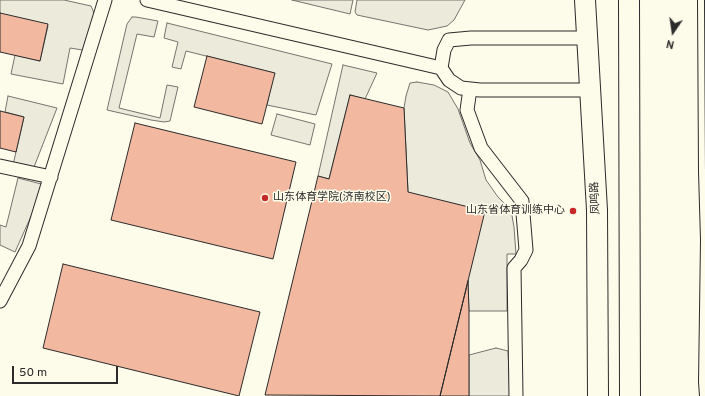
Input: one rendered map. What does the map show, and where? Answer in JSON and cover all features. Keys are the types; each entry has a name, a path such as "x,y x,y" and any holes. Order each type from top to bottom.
{"main road":[{"name":"凤鸣路","path":"585,0 597,210 598,396"},
{"path":"629,0 630,396"}],"street":[{"path":"0,301 29,246 105,0"},
{"path":"147,0 441,68"},
{"path":"587,38 471,38 449,40 444,50 441,68 449,80 461,88 480,90 590,90"},
{"path":"470,89 467,110 481,148 522,201 526,250 521,260 514,268 516,396"},
{"path":"0,166 51,177"}],"lane":[{"path":"701,0 704,172 703,396"}],"shaded area":[{"path":"0,0 64,0 91,6 97,20 89,51 70,48 63,84 11,74 15,55 40,61 48,26 0,15"},
{"path":"292,0 353,0 350,14"},
{"path":"357,0 465,0 454,20 447,26 428,30 357,15 355,12"},
{"path":"132,17 158,21 154,37 137,34 119,108 160,118 167,85 178,87 170,121 164,122 151,120 107,110 127,24"},
{"path":"167,23 332,64 316,115 267,105 274,73 186,51 181,69 172,67 178,42 164,38"},
{"path":"343,65 377,73 365,99 350,95 329,179 318,176"},
{"path":"417,82 434,85 448,92 458,109 470,143 480,160 486,180 498,197 511,210 516,254 507,254 507,311 469,311 468,281 408,192 404,108 410,83"},
{"path":"8,96 57,108 34,167 13,165 24,117 5,112"},
{"path":"277,114 315,124 310,145 271,135"},
{"path":"18,178 45,185 15,252 0,245 0,225 6,227"},
{"path":"496,348 508,351 510,396 469,396 469,355"}],"building":[{"path":"0,13 48,24 40,61 0,52"},
{"path":"207,56 275,73 262,124 194,107"},
{"path":"350,95 404,108 408,192 485,211 440,396 265,395 318,176 329,179"},
{"path":"0,111 24,117 16,152 0,148"},
{"path":"135,123 296,162 273,259 111,220"},
{"path":"63,264 260,312 239,396 43,348"},
{"path":"468,281 469,396 440,396"}],"place":[{"name":"山东体育学院(济南校区)","path":"265,198"},
{"name":"山东省体育训练中心","path":"573,211"}]}
